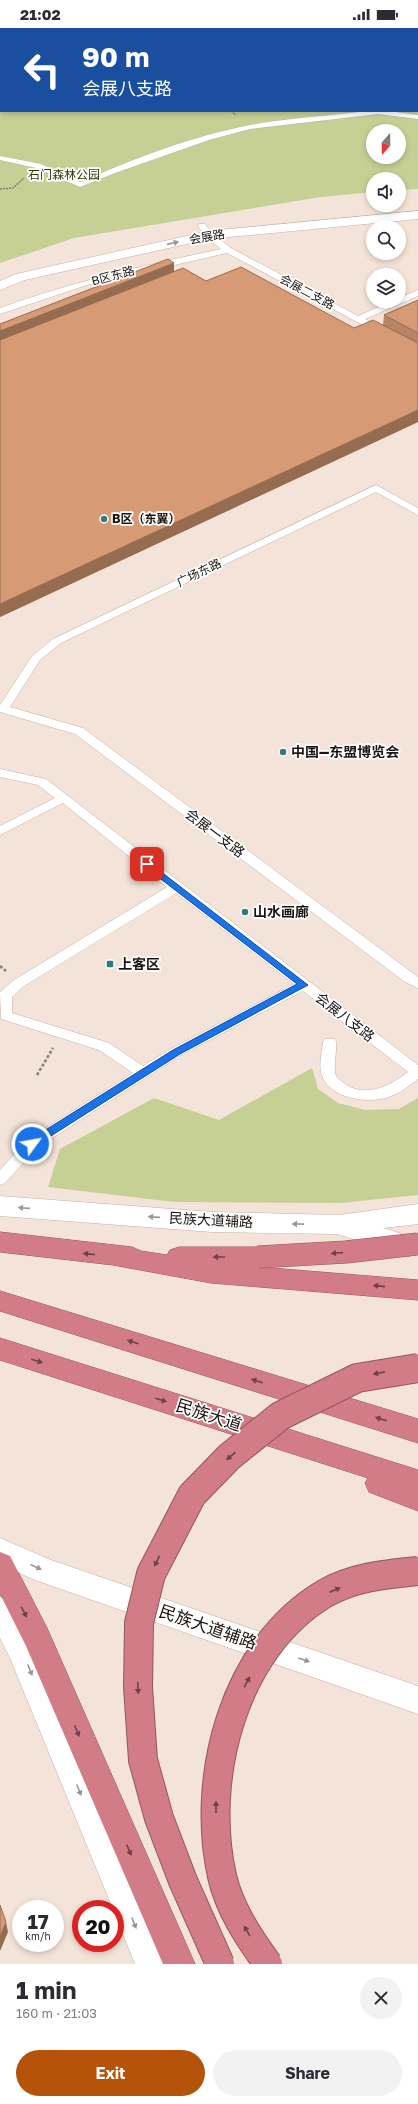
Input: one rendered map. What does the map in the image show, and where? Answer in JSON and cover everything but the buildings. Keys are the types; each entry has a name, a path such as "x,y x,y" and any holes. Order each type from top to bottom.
{"highway":[{"path":"0,1242 118,1257 211,1273 346,1252 418,1244"},
{"path":"256,1266 418,1290"},
{"path":"0,1301 418,1431"},
{"name":"民族大道","path":"0,1349 418,1482"},
{"path":"220,1964 178,1867 159,1818 143,1760 138,1687 139,1623 151,1574 192,1495 229,1457 280,1416 357,1378 418,1368"},
{"path":"186,1408 418,1499"},
{"path":"0,1565 37,1638 179,1964"},
{"path":"268,1964 238,1916 223,1877 216,1839 216,1798 220,1762 227,1729 235,1708 255,1667 272,1641 294,1617 324,1594 351,1583 388,1575 418,1571"}],"main road":[{"name":"会展路","path":"0,276 10,272 206,230 418,208"},
{"name":"会展路","path":"0,286 21,278 206,230 418,215"},
{"name":"民族大道辅路","path":"0,1206 212,1222 337,1224 418,1248"},
{"path":"337,1224 418,1214"},
{"name":"民族大道辅路","path":"0,1550 45,1571 418,1700"},
{"path":"0,1610 22,1650 151,1964"}],"lane":[{"path":"0,158 38,166 80,185 206,138 250,127 378,112 418,117"},
{"name":"会展二支路","path":"206,230 228,250 391,337"},
{"name":"B区东路","path":"0,311 70,287 115,275 228,250"},
{"path":"358,319 418,293"},
{"name":"广场东路","path":"2,708 36,658 57,641 376,488 418,512"},
{"name":"会展一支路","path":"2,708 79,731 410,979 418,982"},
{"name":"会展八支路","path":"0,773 42,782 417,1072"},
{"path":"0,831 64,798"},
{"path":"144,1073 104,1046 6,1016 4,995 19,983 176,887"},
{"path":"0,1179 32,1144 176,1052 304,985"},
{"path":"330,1042 327,1066 329,1077 341,1088 359,1095 380,1096 401,1086 417,1072"}],"path":[{"path":"0,189 13,188 38,166"},
{"path":"37,1075 61,1033"}],"green space":[{"name":"石门森林公园","path":"0,112 418,112 418,189 406,190 406,172 366,172 366,193 321,197 74,238 0,263"},
{"path":"312,1068 318,1089 338,1103 365,1110 399,1109 418,1098 418,1195 341,1203 174,1202 48,1187 60,1149 154,1098 219,1120"}],"place":[{"name":"B区（东翼）","path":"104,519"},
{"name":"中国—东盟博览会","path":"283,752"},
{"name":"山水画廊","path":"245,912"},
{"name":"上客区","path":"110,964"}],"route":[{"path":"32,1144 176,1052 304,985 147,864"}]}
